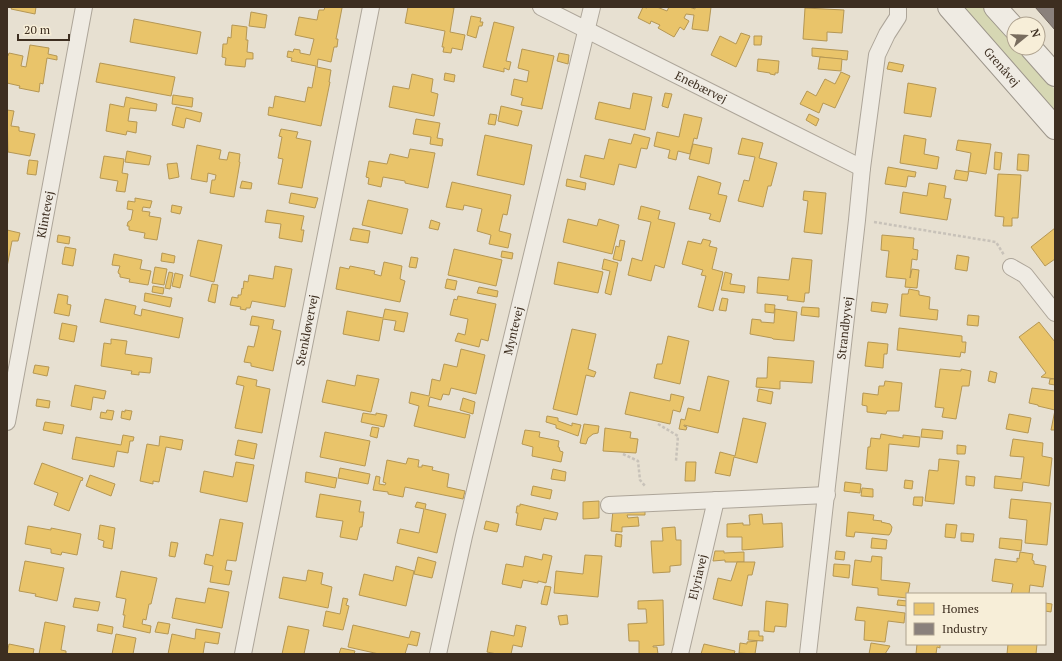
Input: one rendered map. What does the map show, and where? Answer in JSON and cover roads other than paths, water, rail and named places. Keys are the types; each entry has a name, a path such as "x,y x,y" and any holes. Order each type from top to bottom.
{"main road":[{"name":"Grenåvej","path":"949,7 1055,128"},
{"path":"995,7 1006,19"},
{"path":"1038,56 1055,75"}],"street":[{"name":"Klintevej","path":"7,422 84,7"},
{"name":"Stenkløvervej","path":"243,654 371,7"},
{"name":"Enebærvej","path":"541,7 862,168"},
{"name":"Myntevej","path":"438,654 464,536 592,7"},
{"name":"Strandbyvej","path":"808,654 827,495 862,168 877,55 887,34 898,17 898,7"},
{"path":"1011,267 1025,275 1055,313"},
{"path":"609,504 827,495"},
{"name":"Elyriavej","path":"680,654 716,500"}]}
